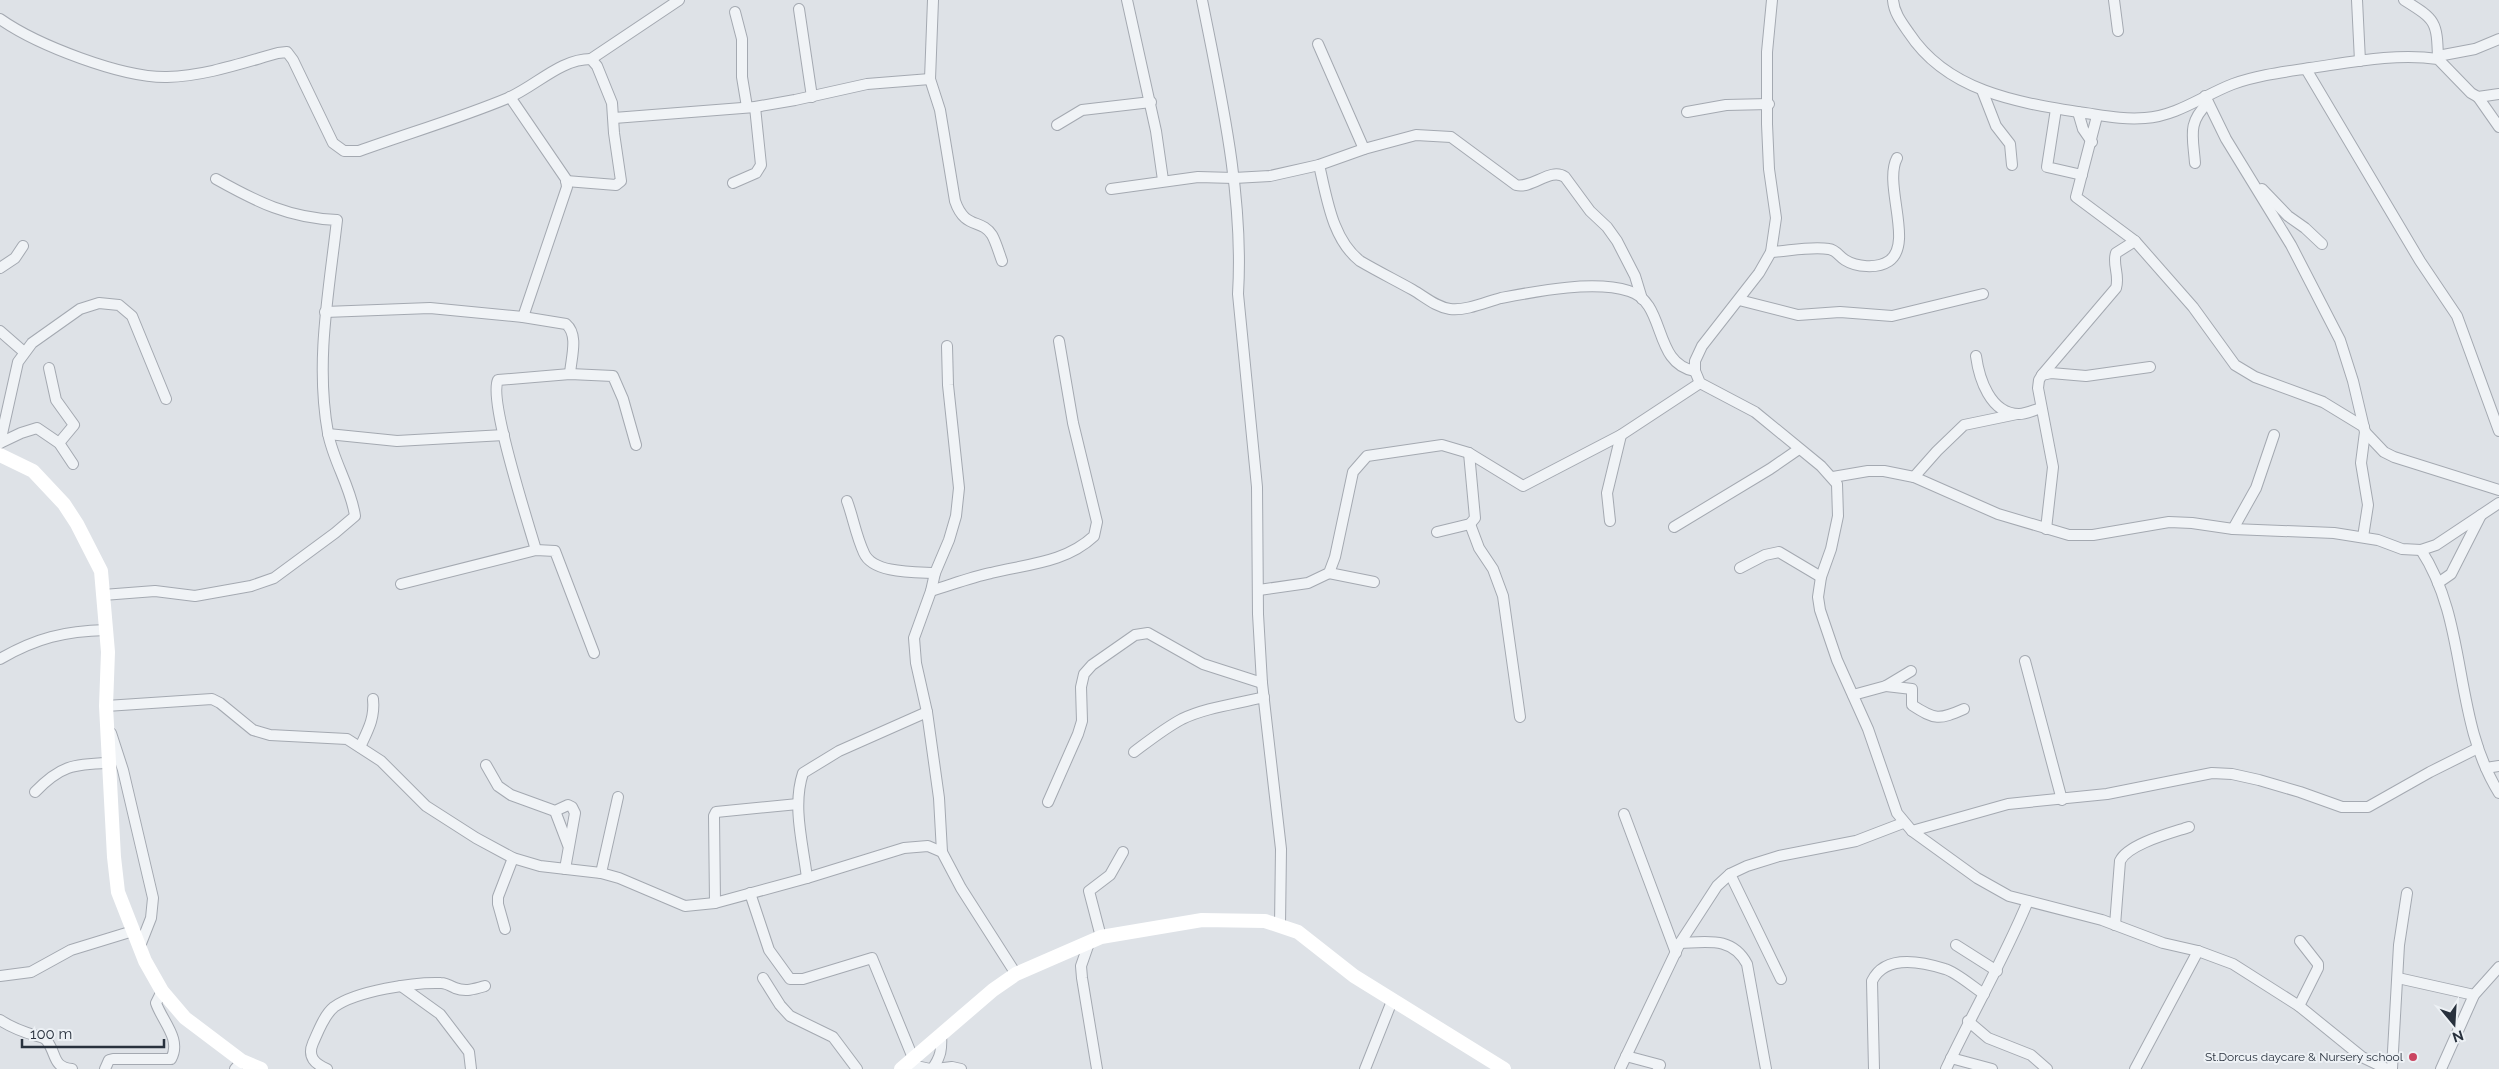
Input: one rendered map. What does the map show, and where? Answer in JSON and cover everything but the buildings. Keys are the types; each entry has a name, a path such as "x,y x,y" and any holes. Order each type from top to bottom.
{"street":[{"path":"0,19 68,54 144,76 187,76 278,52 287,52 293,60 333,143 344,151 359,151 510,97 553,71 576,61 591,59 679,0"},
{"path":"932,0 930,79 940,110 959,212 965,219 992,234 1002,261"},
{"path":"1128,0 1151,102 1163,180"},
{"path":"1202,0 1234,178 1239,272 1238,294 1257,487 1258,614 1262,683 1282,849 1280,925"},
{"path":"1772,0 1767,52 1769,169 1776,218 1771,252 1760,273 1702,346 1695,361 1695,371 1700,383 1755,412 1833,477 1837,484 1838,516 1831,549 1821,578 1818,597 1820,610 1837,660 1868,729 1893,803 1903,824 1985,883 2009,896 2115,925 2163,943 2198,951 2234,964 2299,1006 2362,1057 2386,1069 2398,978 2399,945 2406,893"},
{"path":"1893,0 1899,18 1914,42 1959,80 1982,90 2020,102 2124,119 2147,118 2181,109 2207,100 2234,84 2264,75 2360,61 2438,58 2475,49 2499,39"},
{"path":"2114,0 2118,31"},
{"path":"2356,0 2360,61"},
{"path":"2404,0 2433,21 2436,28 2438,58 2471,93 2478,97 2499,127"},
{"path":"799,10 812,96"},
{"path":"733,183 756,173 761,165 751,107 742,77 742,39 735,12"},
{"path":"1318,44 1364,149"},
{"path":"566,181 587,184 620,183 612,103 597,66 591,59"},
{"path":"2306,69 2420,261 2456,316 2499,431"},
{"path":"614,118 751,107 867,84 930,79"},
{"path":"1982,90 1996,126 2010,144 2012,165"},
{"path":"2478,97 2499,94"},
{"path":"510,97 566,181 566,193 523,317"},
{"path":"2195,163 2193,136 2195,118 2207,100"},
{"path":"2207,100 2226,139 2291,245 2340,340 2353,381 2364,430 2361,463 2368,505 2363,537"},
{"path":"1057,125 1082,110 1151,102"},
{"path":"1687,112 1726,105 1769,104"},
{"path":"2056,109 2047,167 2082,176"},
{"path":"2078,112 2083,129 2092,142"},
{"path":"2097,116 2092,142 2076,197 2136,241 2193,307 2235,365 2255,377 2323,402 2364,430 2380,448 2394,457 2499,490"},
{"path":"1111,189 1163,180 1198,177 1270,176 1319,165 1364,149 1416,135 1450,137 1516,185 1529,185 1560,173 1565,177 1590,211 1607,227 1617,241 1635,276 1642,299 1652,313 1672,359 1686,369 1695,371"},
{"path":"1771,252 1829,249 1845,260 1860,265 1878,265 1890,261 1895,252 1899,237 1892,173 1897,158"},
{"path":"1319,165 1331,214 1349,253 1436,305 1457,309 1503,298 1598,286 1632,292 1642,299"},
{"path":"2250,178 2288,216 2305,228 2322,244"},
{"path":"103,596 155,591 196,596 251,586 274,578 335,533 354,516 354,507 328,434 322,365 325,312 337,220 293,215 255,201 216,179"},
{"path":"2046,529 2053,467 2041,408 2038,388 2039,380 2116,288 2118,280 2114,258 2116,253 2136,241"},
{"path":"0,268 15,258 23,246"},
{"path":"1738,300 1798,315 1840,312 1892,316 1983,294"},
{"path":"73,464 59,443 37,428 0,439 18,362 24,352 80,309 99,303 118,305 132,316 166,399"},
{"path":"325,312 430,308 523,317 566,324 572,328 574,336 570,374"},
{"path":"0,331 24,352"},
{"path":"931,591 990,573 1026,567 1070,554 1094,536 1097,522 1073,423 1059,341"},
{"path":"947,346 948,385 959,488 956,516 949,540 935,573 931,591 914,638 916,663 927,712 939,798 942,852 961,888 1016,974"},
{"path":"1976,356 1978,372 1988,394 2000,407 2017,414"},
{"path":"2042,376 2051,373 2086,376 2150,367"},
{"path":"49,368 56,400 74,425 59,443"},
{"path":"536,550 504,435 495,390 498,380 570,374 612,376 623,399 636,445"},
{"path":"1329,573 1335,557 1353,472 1367,456 1442,446 1470,452 1523,486 1621,435 1700,383"},
{"path":"1914,478 1937,451 1964,425 2041,408"},
{"path":"328,434 397,441 504,435"},
{"path":"1610,521 1607,493 1621,435"},
{"path":"2233,528 2256,488 2274,435"},
{"path":"1674,527 1770,469 1799,449"},
{"path":"1437,532 1470,524 1476,515 1470,452"},
{"path":"0,455 32,470 64,504 77,524 101,571 108,652 106,712 114,857 118,892 145,961 162,991 185,1018 239,1065 261,1069"},
{"path":"1833,477 1868,470 1884,471 1914,478 1998,514 2046,529 2070,534 2093,535 2169,522 2233,528 2334,533 2363,537 2402,549 2421,550 2436,545 2499,503"},
{"path":"847,501 864,554 872,562 896,572 935,573"},
{"path":"2438,583 2452,574 2482,515"},
{"path":"1470,524 1480,548 1493,569 1503,596 1520,717"},
{"path":"401,584 536,550 556,551 594,653"},
{"path":"2421,550 2438,583 2450,616 2463,696 2478,748 2499,793"},
{"path":"1740,568 1765,555 1779,552 1821,578"},
{"path":"1259,590 1308,583 1329,573 1374,582"},
{"path":"0,659 25,644 74,631 106,630"},
{"path":"1048,802 1082,722 1081,687 1084,674 1092,665 1135,635 1148,633 1203,664 1262,683"},
{"path":"2025,662 2062,800"},
{"path":"1853,694 1886,686 1911,671"},
{"path":"1886,686 1912,689 1912,705 1933,717 1940,718 1964,709"},
{"path":"1134,752 1166,728 1182,719 1264,697"},
{"path":"106,712 212,699 220,703 253,730 270,735 346,739 381,761 426,806 476,838 514,858 540,866 601,873 619,878 685,906 716,903 807,878 904,848 928,846 942,852"},
{"path":"360,747 371,724 374,712 373,699"},
{"path":"106,712 123,770 153,898 151,918 140,946"},
{"path":"807,878 798,804 798,788 803,773 816,763 927,712"},
{"path":"1912,832 2008,804 2107,794 2212,773 2232,774 2259,780 2342,807 2359,808 2377,803 2430,772 2478,748"},
{"path":"35,792 51,776 67,768 85,764 108,763"},
{"path":"486,765 498,786 511,795 555,810 568,806 572,807 575,813 565,869"},
{"path":"2486,768 2499,766"},
{"path":"601,873 618,797"},
{"path":"716,903 713,856 714,816 716,812 798,804"},
{"path":"555,810 569,846"},
{"path":"1624,814 1676,953"},
{"path":"1620,1069 1680,943 1717,886 1730,874 1747,866 1779,856 1856,841 1903,824"},
{"path":"2115,925 2120,861 2123,856 2132,849 2189,827"},
{"path":"1097,1069 1081,966 1095,940 1089,891 1110,875 1123,852"},
{"path":"505,929 498,904 498,896 514,858"},
{"path":"1730,874 1781,979"},
{"path":"750,893 770,950 790,979 803,979 872,958 907,1063"},
{"path":"1946,1069 1968,1021 1997,971 2028,901"},
{"path":"907,1063 993,990 1016,974 1095,940 1202,920 1265,921 1298,932 1354,976 1504,1069"},
{"path":"0,976 31,972 71,950 133,931"},
{"path":"2299,1006 2318,968 2318,964 2300,941"},
{"path":"1680,943 1725,944 1735,947 1742,955 1747,964 1766,1069"},
{"path":"1956,945 1997,971"},
{"path":"2134,1069 2198,951"},
{"path":"1874,1069 1872,981 1876,972 1896,961 1946,969 1984,994"},
{"path":"2441,1069 2474,995 2499,967"},
{"path":"764,978 780,1005 790,1016 834,1037 857,1069"},
{"path":"2398,978 2474,995"},
{"path":"327,1069 315,1064 311,1056 312,1046 326,1017 334,1007 357,997 401,986 444,983 465,990 485,986"},
{"path":"401,986 440,1014 469,1052 471,1069"},
{"path":"105,1069 109,1060 113,1059 171,1059 174,1053 173,1035 156,1003 162,991"},
{"path":"1365,1069 1392,1001"},
{"path":"0,1020 20,1032 44,1038 50,1046 54,1060 60,1066 72,1069"},
{"path":"1968,1021 1988,1038 2031,1055 2047,1069"},
{"path":"932,1069 939,1060 942,1051 941,1034"},
{"path":"1626,1056 1660,1065 1658,1069"},
{"path":"1951,1058 1992,1069"},
{"path":"907,1063 932,1069 952,1067 961,1069"}],"place":[{"name":"St.Dorcus daycare & Nursery school","path":"2413,1057"}]}
